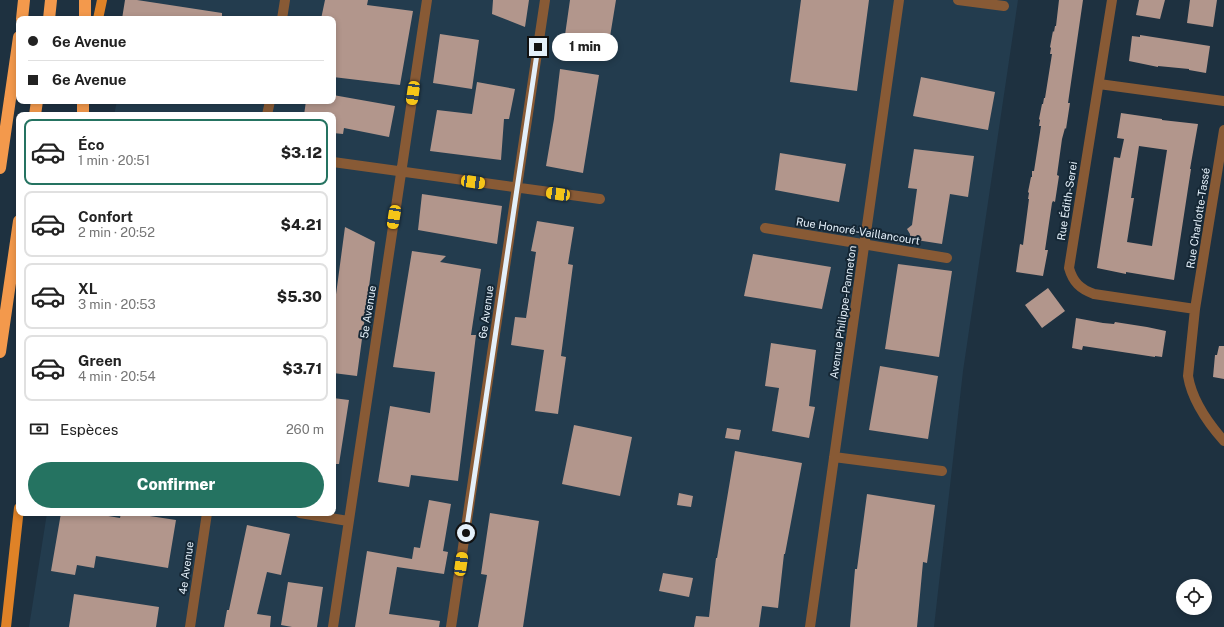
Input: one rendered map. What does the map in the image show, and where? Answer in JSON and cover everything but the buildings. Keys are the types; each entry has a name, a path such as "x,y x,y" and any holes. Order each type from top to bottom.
{"highway":[{"path":"22,16 24,0"},
{"path":"48,16 51,0"},
{"path":"85,0 85,16"},
{"path":"0,168 16,58"},
{"path":"0,352 16,242"}],"main road":[{"path":"99,16 102,0"},
{"path":"6,627 18,516"}],"street":[{"path":"282,16 285,0"},
{"name":"5e Avenue","path":"333,627 427,0"},
{"name":"6e Avenue","path":"452,627 545,0"},
{"name":"Avenue Philippe-Panneton","path":"810,627 865,244 898,0"},
{"path":"958,0 1004,6"},
{"name":"Rue Édith-Serei","path":"1112,0 1069,268 1071,276 1076,284 1084,291 1094,294 1195,309"},
{"path":"1098,84 1224,101"},
{"name":"Rue Charlotte-Tassé","path":"1224,130 1195,309 1188,376 1190,386 1205,415 1224,441"},
{"path":"336,162 600,199"},
{"name":"Rue Honoré-Vaillancourt","path":"765,228 947,258"},
{"path":"834,456 942,471"},
{"name":"4e Avenue","path":"190,627 207,516"},
{"path":"318,516 348,521"}],"shaded area":[{"path":"134,0 1018,0 963,371 934,627 29,627 47,516 336,516 336,112 115,112 116,104 336,104 336,16 131,16"}],"route":[{"path":"466,533 538,47"}]}
